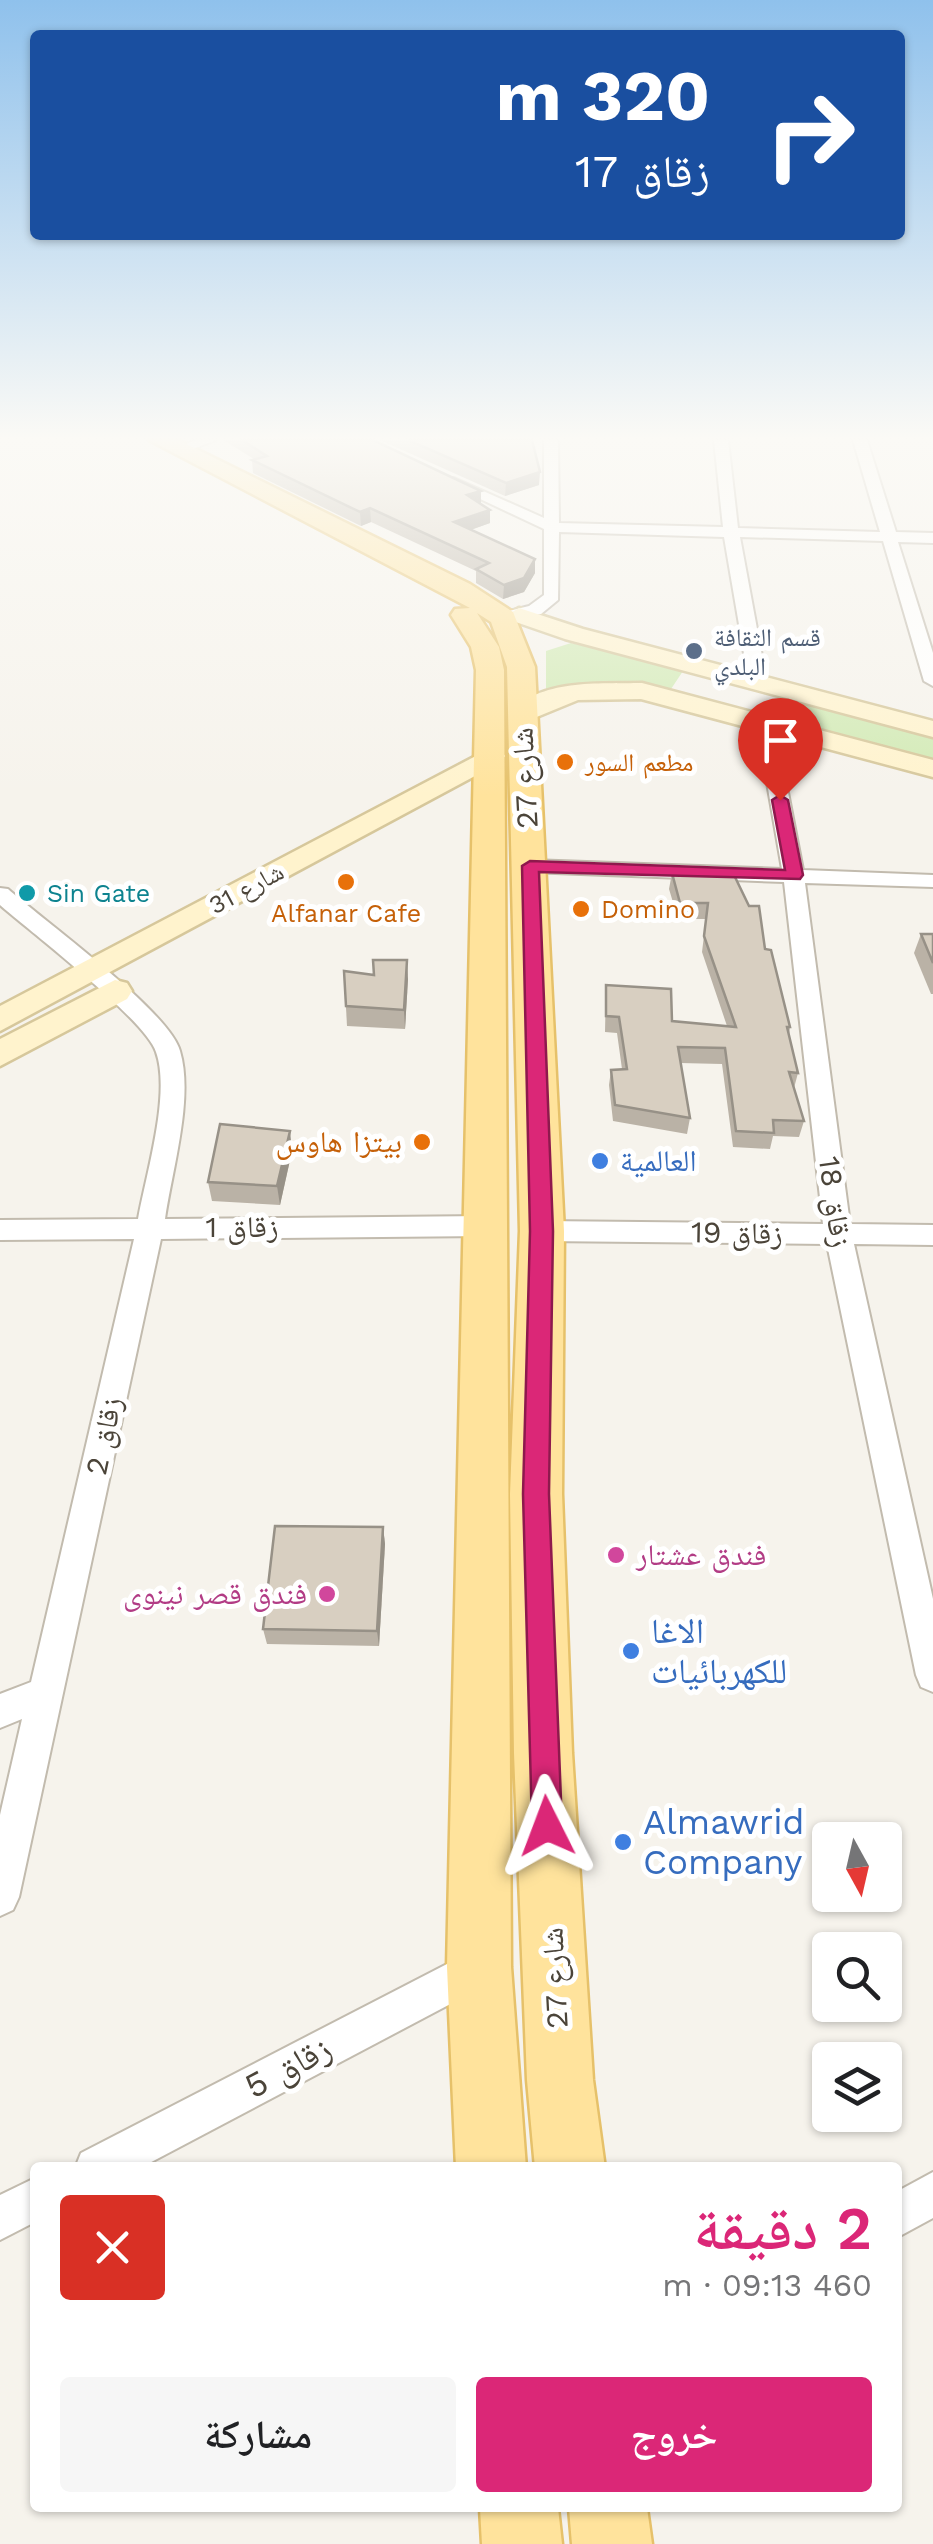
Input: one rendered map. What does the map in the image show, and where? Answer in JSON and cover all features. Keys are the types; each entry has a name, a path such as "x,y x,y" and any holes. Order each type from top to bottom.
{"main road":[{"name":"شارع 27","path":"373,559 431,588 474,624 486,647 490,670 480,1968 490,2162"},
{"path":"402,559 511,616"},
{"name":"شارع 27","path":"511,616 522,667 542,1231 536,1494 543,1752 560,2080 569,2162"},
{"path":"487,965 532,964"},
{"path":"518,2512 522,2544"},
{"path":"608,2512 612,2544"}],"street":[{"path":"552,559 552,597"},
{"path":"737,559 758,683"},
{"path":"895,559 933,681"},
{"path":"511,616 536,610 552,597"},
{"path":"552,597 630,648"},
{"path":"511,616 933,729"},
{"path":"522,715 536,705 575,692 642,690 933,769"},
{"name":"زقاق 18","path":"766,724 794,875 838,1234 933,1675"},
{"name":"شارع 31","path":"0,1054 102,982 491,756"},
{"path":"530,866 933,882"},
{"name":"زقاق 2","path":"0,894 143,1016 168,1049 173,1088 150,1227 0,1897"},
{"name":"شارع 31","path":"0,1020 102,982"},
{"name":"زقاق 1","path":"0,1230 485,1226"},
{"name":"زقاق 19","path":"542,1231 933,1235"},
{"path":"0,1711 48,1692"},
{"name":"زقاق 5","path":"108,2162 480,1968"},
{"path":"902,2213 933,2194"},
{"path":"0,2218 30,2202"}],"green space":[{"path":"571,643 685,668 669,692 638,686 546,691 546,651"},
{"path":"777,695 933,734 933,759 779,721"}],"building":[{"path":"480,559 535,559 524,578 504,585 476,569 489,563"},
{"path":"672,873 734,875 749,906 759,906 765,949 771,950 790,1027 798,1073 789,1072 804,1121 773,1120 774,1133 736,1131 725,1048 678,1047 690,1118 615,1105 611,1070 627,1069 619,1017 606,1016 606,985 671,989 672,1021 736,1027 704,936 708,903 680,903"},
{"path":"921,934 933,934 933,963"},
{"path":"373,960 407,960 404,1010 346,1006 344,971 374,975"},
{"path":"220,1124 290,1131 277,1186 208,1182"},
{"name":"فندق قصر نينوى","path":"275,1526 383,1527 377,1631 263,1629"}],"place":[{"name":"قسم الثقافة البلدي","path":"694,651"},
{"name":"مطعم السور","path":"565,762"},
{"name":"Alfanar Cafe","path":"346,882"},
{"name":"Sin Gate","path":"27,893"},
{"name":"Domino","path":"581,909"},
{"name":"بيتزا هاوس","path":"422,1142"},
{"name":"العالمية","path":"600,1161"},
{"name":"فندق عشتار","path":"616,1555"},
{"name":"فندق قصر نينوى","path":"327,1594"},
{"name":"الاغا للكهربائيات","path":"631,1651"},
{"name":"Almawrid Company","path":"623,1842"}],"route":[{"path":"547,1826 536,1494 542,1231 530,866 794,875 780,800"}]}
